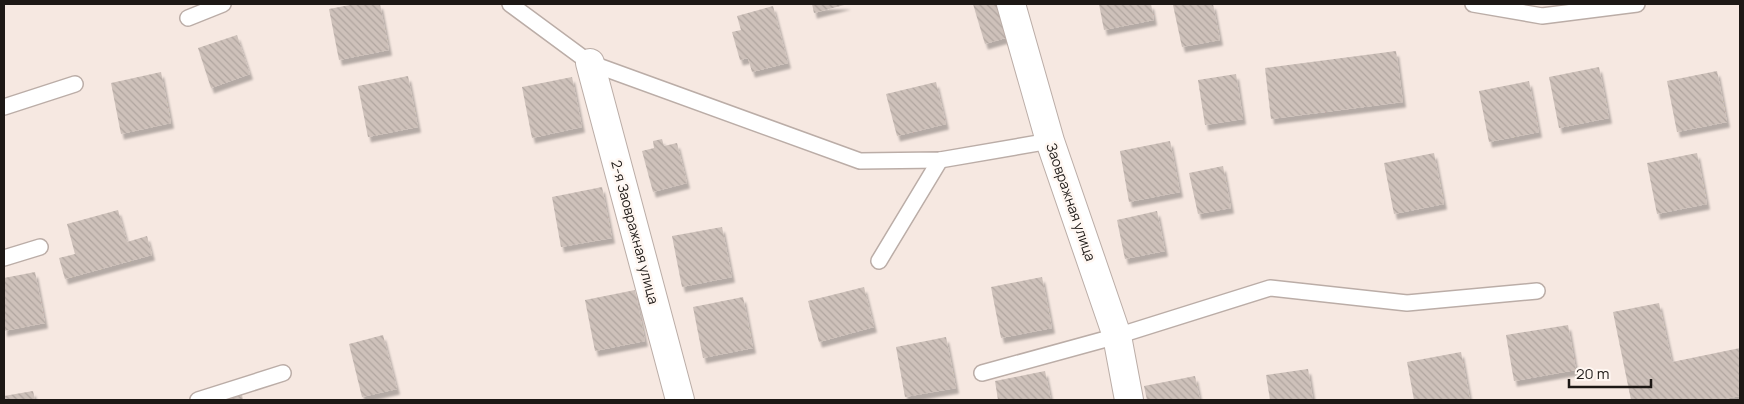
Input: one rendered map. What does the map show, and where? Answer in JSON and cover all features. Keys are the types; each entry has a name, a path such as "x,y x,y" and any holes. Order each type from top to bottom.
{"street":[{"name":"Заовражная улица","path":"1011,4 1050,141 1117,336 1129,400"},
{"name":"2-я Заовражная улица","path":"590,63 680,400"}],"lane":[{"path":"188,18 223,4"},
{"path":"510,4 590,63 860,161 940,160 1050,141"},
{"path":"1473,4 1542,16 1637,4"},
{"path":"4,107 74,84"},
{"path":"879,261 940,160"},
{"path":"4,258 40,247"},
{"path":"982,373 1117,336 1270,288 1408,303 1537,291"},
{"path":"198,400 283,373"}],"building":[{"path":"355,4 380,4 389,50 339,60 329,9"},
{"path":"812,4 848,4 814,13"},
{"path":"973,4 1000,4 1009,37 985,44"},
{"path":"1099,4 1151,4 1154,20 1104,30"},
{"path":"1213,4 1220,40 1182,47 1173,5"},
{"path":"773,6 788,63 752,72 748,58 740,60 732,32 741,30 737,16"},
{"path":"237,35 250,74 211,88 198,48"},
{"path":"1396,51 1403,102 1271,119 1265,68"},
{"path":"1599,67 1609,118 1559,128 1549,77"},
{"path":"1717,71 1727,122 1677,132 1667,81"},
{"path":"161,72 171,123 121,134 111,83"},
{"path":"1236,74 1243,119 1205,125 1198,80"},
{"path":"408,76 418,127 368,137 358,86"},
{"path":"572,77 582,127 532,138 522,87"},
{"path":"1529,81 1539,132 1489,142 1479,91"},
{"path":"936,82 946,124 897,136 886,94"},
{"path":"662,139 664,146 677,143 687,183 653,192 642,151 654,148 653,141"},
{"path":"1170,141 1180,192 1129,202 1120,151"},
{"path":"1434,153 1444,204 1394,214 1384,163"},
{"path":"1697,153 1707,204 1657,214 1647,163"},
{"path":"1223,166 1231,208 1198,214 1189,173"},
{"path":"602,187 612,238 561,247 552,197"},
{"path":"118,210 127,242 147,236 152,255 65,279 59,258 75,254 67,224"},
{"path":"1157,211 1165,251 1125,259 1117,220"},
{"path":"722,227 732,277 682,287 672,236"},
{"path":"35,272 45,323 4,331 4,278"},
{"path":"1042,277 1052,328 1001,338 991,287"},
{"path":"864,287 874,327 819,342 808,301"},
{"path":"635,290 645,341 595,351 585,300"},
{"path":"743,297 753,348 703,358 693,307"},
{"path":"1659,303 1672,362 1740,348 1740,396 1719,400 1631,400 1613,312"},
{"path":"1568,325 1576,370 1514,381 1506,335"},
{"path":"383,335 397,389 362,397 349,344"},
{"path":"946,337 956,388 905,397 896,347"},
{"path":"1461,352 1470,400 1414,400 1407,362"},
{"path":"1308,369 1313,400 1270,400 1266,375"},
{"path":"1045,371 1051,400 998,400 995,381"},
{"path":"1195,376 1200,400 1147,400 1144,386"},
{"path":"33,391 35,400 4,400 4,396"},
{"path":"242,395 243,400 222,400"}]}
